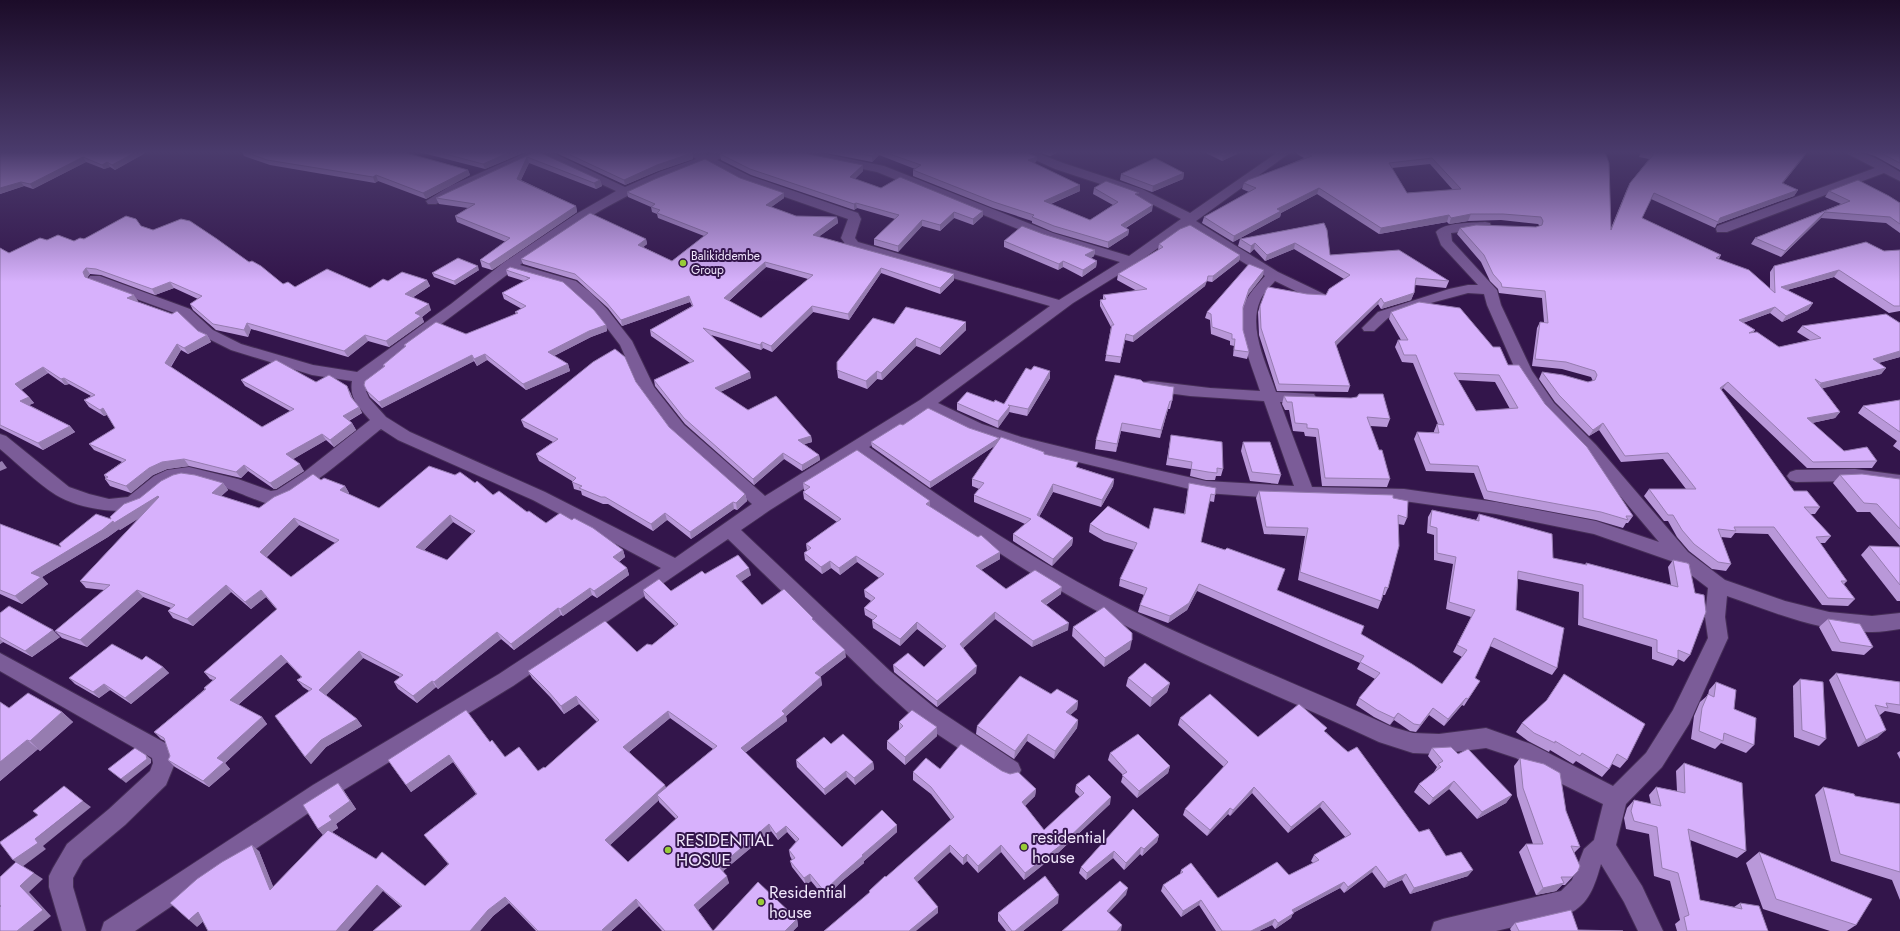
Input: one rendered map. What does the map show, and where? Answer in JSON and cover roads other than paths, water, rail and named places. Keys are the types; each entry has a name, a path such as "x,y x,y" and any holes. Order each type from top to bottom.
{"street":[{"path":"432,201 444,195"},
{"path":"618,195 530,250 360,377 358,391 362,400 380,421 404,436 538,496 676,567"},
{"path":"794,195 853,216 855,219 848,238 853,245 1061,305"},
{"path":"946,195 1048,236 1131,261"},
{"path":"1144,195 1188,220 1274,275 1319,297"},
{"path":"113,931 321,792 506,680 676,567 764,505 926,404 1061,305 1131,261 1223,195"},
{"path":"1722,229 1812,195"},
{"path":"1502,227 1448,228 1443,232 1446,242 1490,290 1494,305 1524,371 1548,407 1590,449 1638,504 1681,557 1718,585 1783,608 1829,620 1872,624 1900,621"},
{"path":"508,266 555,278 571,284 585,295 602,312 627,344 647,388 678,429 722,466 764,505"},
{"path":"1274,275 1258,293 1251,306 1250,328 1254,348 1269,396 1305,492"},
{"path":"95,280 185,312 208,333 236,347 312,370 360,377"},
{"path":"1369,328 1383,315 1422,301 1454,292 1468,290 1490,290"},
{"path":"1524,371 1546,374"},
{"path":"1148,385 1196,393 1324,398"},
{"path":"926,404 976,428 1018,442 1206,487 1276,492 1404,495 1496,508 1596,528 1681,557"},
{"path":"0,440 62,491 86,500 109,505 131,503 140,498 160,480 173,474 189,473 232,483 270,498 282,495 309,477 380,421"},
{"path":"857,447 992,540 1091,598 1188,646 1386,735 1413,743 1439,744 1486,738 1523,751 1572,778 1616,799"},
{"path":"1796,476 1855,475 1900,481"},
{"path":"729,529 883,677 927,715 970,745 1010,770"},
{"path":"1443,931 1568,902 1582,887 1592,858 1604,847 1616,799 1654,760 1681,717 1718,638 1715,616 1718,585"},
{"path":"0,661 161,752 164,763 158,778 117,817 75,852 67,863 61,876 61,887 74,931"},
{"path":"1604,847 1633,894 1651,931"}],"place":[{"name":"Balikiddembe Group","path":"683,263"},
{"name":"residential house","path":"1024,847"},
{"name":"RESIDENTIAL HOSUE","path":"668,850"},
{"name":"Residential house","path":"761,902"}]}
